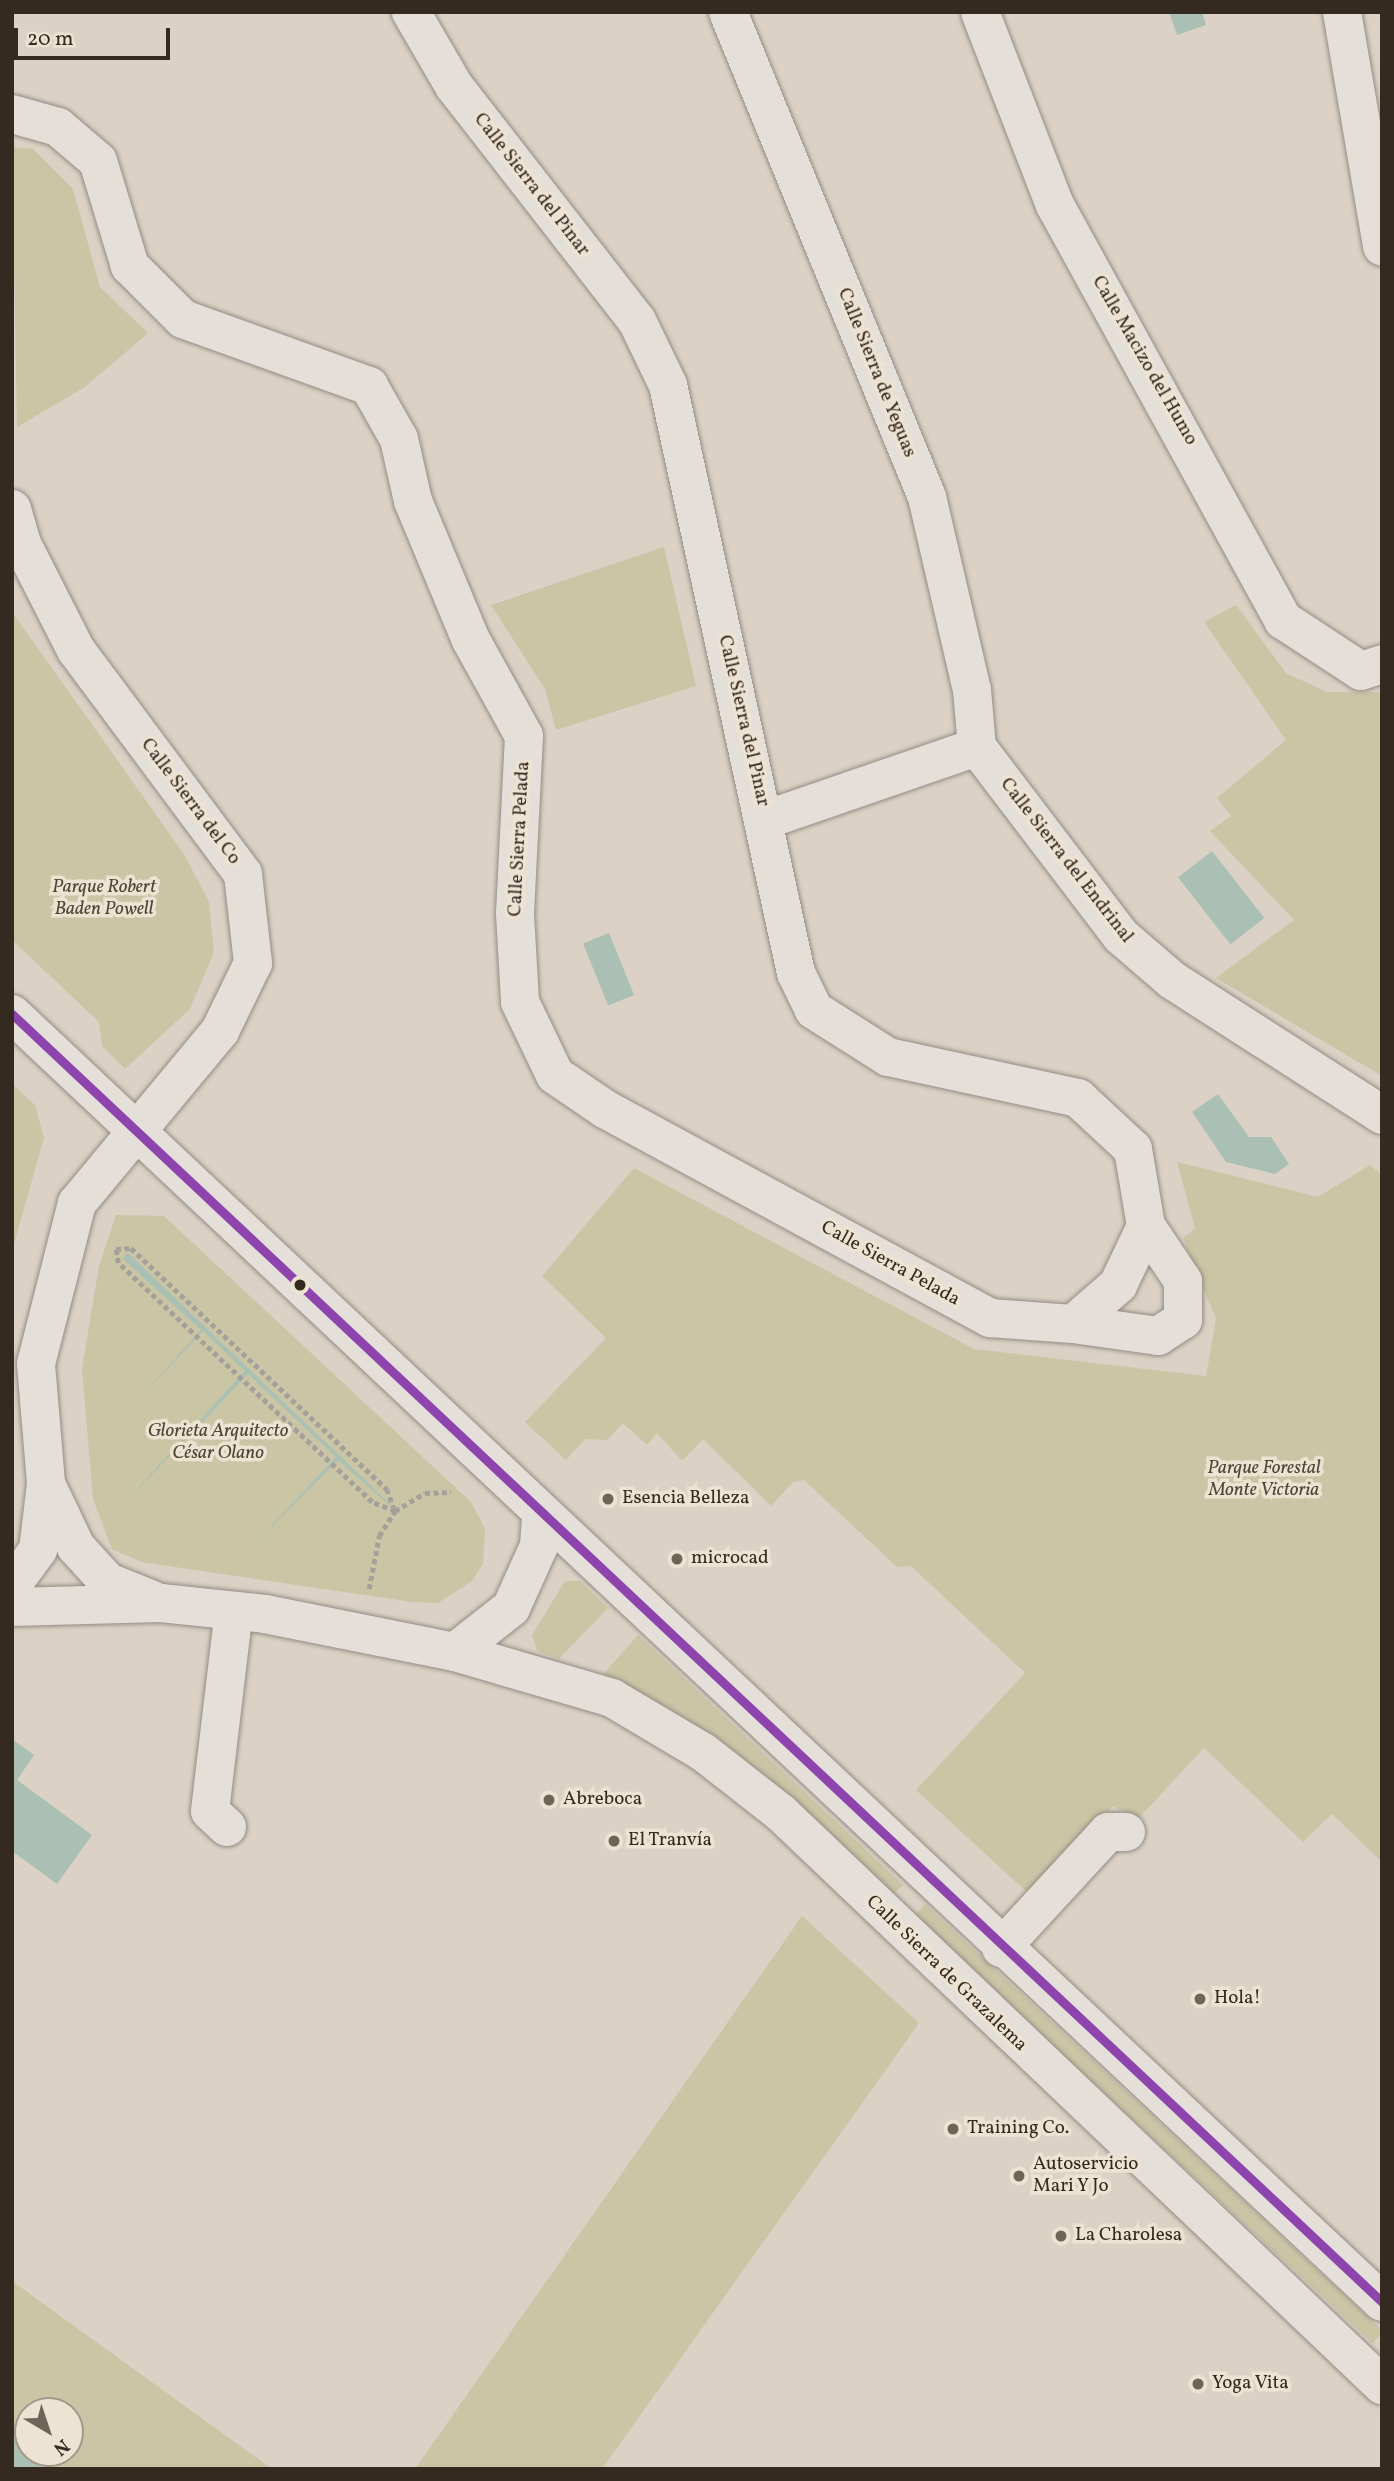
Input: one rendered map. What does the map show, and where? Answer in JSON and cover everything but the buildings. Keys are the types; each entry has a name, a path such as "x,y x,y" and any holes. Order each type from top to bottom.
{"street":[{"name":"Calle Sierra del Pinar","path":"411,12 454,86 637,321 668,385 765,820 796,973 814,1010 888,1057 1078,1098 1133,1149 1146,1226"},
{"name":"Calle Sierra de Yeguas","path":"728,12 927,497 972,690 977,747"},
{"name":"Calle Macizo del Humo","path":"981,12 1055,205 1283,621 1371,667"},
{"path":"1342,12 1367,84 1382,247"},
{"name":"Calle Sierra Pelada","path":"12,114 58,127 98,162 130,266 183,319 309,360 369,386 398,439 438,565 524,736 515,914 520,1002 555,1075 605,1109 990,1318 1073,1324 1158,1336 1183,1320 1184,1281 1146,1226"},
{"name":"Calle Sierra del Co","path":"12,509 22,544 76,650 243,874 253,963 220,1031 134,1128 77,1203 36,1364 46,1484 38,1550 12,1585"},
{"path":"765,820 977,747"},
{"name":"Calle Sierra del Endrinal","path":"977,747 1121,936 1172,979 1382,1115"},
{"path":"12,1014 490,1469 1382,2302"},
{"path":"1073,1324 1118,1285 1146,1226"},
{"name":"Calle Sierra del Co","path":"46,1484 76,1547 108,1582 161,1603"},
{"path":"455,1652 511,1608 539,1546 541,1515"},
{"path":"12,1607 161,1603"},
{"name":"Calle Sierra de Grazalema","path":"161,1603 365,1630 455,1652 612,1698 703,1752 781,1813 1382,2385"},
{"path":"228,1827 210,1811 234,1611"},
{"path":"1001,1948 1108,1832 1126,1832"}],"path":[{"path":"116,1248 131,1248 155,1268 387,1489 395,1511 372,1502 333,1466 118,1263 116,1248"},
{"path":"365,1630 379,1536 395,1511 425,1493 460,1492 490,1469"}],"green space":[{"path":"12,147 33,149 73,189 100,287 148,333 85,387 17,427"},
{"path":"664,547 696,686 556,730 545,689 491,605"},
{"path":"1236,605 1286,673 1327,692 1382,692 1382,1076 1216,978 1294,920 1210,831 1231,816 1217,798 1286,740 1204,622"},
{"name":"Parque Robert Baden Powell","path":"12,612 184,854 209,902 214,952 190,1009 125,1069 102,1046 99,1022 12,940"},
{"path":"12,1084 35,1105 44,1138 12,1251"},
{"name":"Parque Forestal Monte Victoria","path":"1177,1162 1318,1197 1370,1165 1382,1175 1382,1862 1332,1814 1303,1842 1204,1748 1137,1820 1113,1806 1030,1895 916,1790 1025,1673 911,1566 897,1567 804,1480 793,1482 771,1506 703,1439 682,1461 657,1433 647,1445 623,1423 607,1440 585,1439 566,1460 525,1422 606,1338 542,1276 634,1168 974,1349 1206,1376 1216,1319 1183,1238 1195,1228"},
{"name":"Glorieta Arquitecto César Olano","path":"116,1215 164,1216 471,1502 485,1529 483,1564 472,1581 438,1603 412,1602 141,1562 112,1549 93,1499 82,1369 99,1266"},
{"path":"565,1581 580,1581 608,1608 559,1659 537,1651 532,1635"},
{"path":"638,1635 903,1885 893,1895 601,1677"},
{"path":"925,1904 1382,2330 1373,2343 914,1916"},
{"path":"802,1916 919,2023 602,2469 415,2469"},
{"path":"12,2281 272,2469 58,2469 55,2467 84,2467 84,2397 14,2397 14,2439"}],"shaded area":[{"path":"1169,12 1202,12 1206,25 1177,35"},
{"path":"1212,851 1264,918 1230,944 1178,877"},
{"path":"609,933 634,995 608,1006 583,943"},
{"path":"1218,1094 1249,1137 1271,1137 1289,1164 1275,1174 1226,1162 1192,1112"},
{"path":"126,1253 412,1525 338,1460 249,1550 336,1457 248,1374 116,1512 245,1371 203,1331 137,1401 201,1330 123,1259"},
{"path":"12,1739 34,1755 17,1780 92,1835 57,1884 12,1851"},
{"path":"12,2438 14,2467 58,2469 12,2469"}],"transit line":[{"path":"12,1014 1382,2302"}],"place":[{"name":"Esencia Belleza","path":"608,1499"},
{"name":"microcad","path":"677,1559"},
{"name":"Abreboca","path":"549,1800"},
{"name":"El Tranvía","path":"614,1841"},
{"name":"Hola!","path":"1200,1999"},
{"name":"Training Co.","path":"953,2129"},
{"name":"Autoservicio Mari Y Jo","path":"1019,2176"},
{"name":"La Charolesa","path":"1061,2236"},
{"name":"Yoga Vita","path":"1198,2384"}]}
